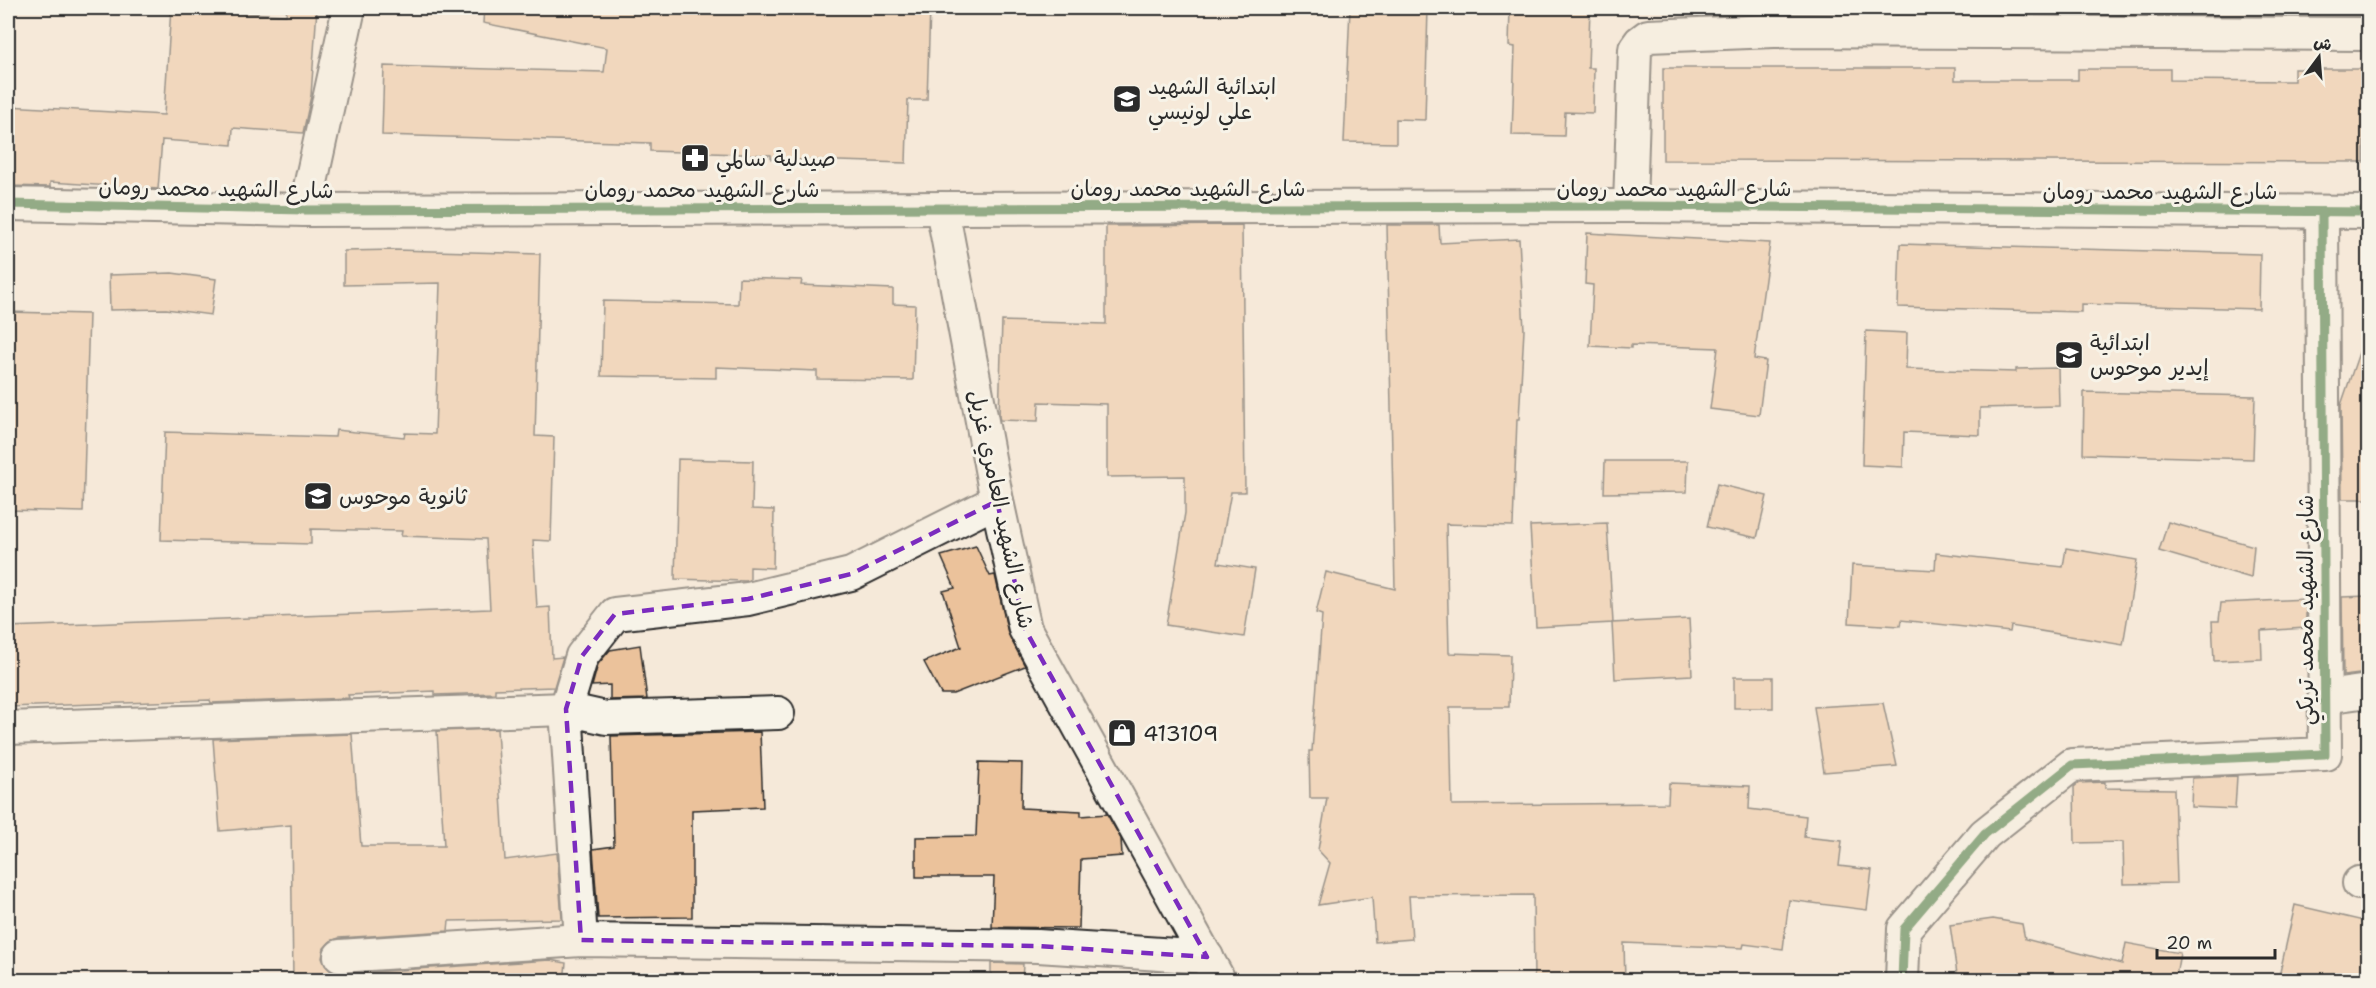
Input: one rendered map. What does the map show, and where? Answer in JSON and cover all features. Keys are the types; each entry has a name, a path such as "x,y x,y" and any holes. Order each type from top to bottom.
{"street":[{"path":"305,210 349,8"},
{"path":"1630,206 1635,49 1648,36 1776,19 2368,34"},
{"name":"شارع الشهيد محمد رومان","path":"8,204 305,210 1630,206 2368,212"},
{"name":"شارع الشهيد العامري غزيل","path":"942,208 997,501 1025,629 1213,969"},
{"name":"شارع الشهيد محمد تريكي","path":"1902,981 1904,929 1985,834 2072,765 2325,754 2322,212"},
{"path":"581,940 566,710 582,656 615,614 748,599 851,574 997,501"},
{"path":"2325,697 2368,691"},
{"path":"8,728 566,710 606,718 778,713"},
{"path":"340,956 581,940 1038,946 1213,969"}],"highlighted area":[{"path":"997,501 1025,629 1207,957 1038,946 581,940 566,709 582,656 615,614 748,599 851,574"}],"building":[{"path":"171,8 227,8 227,12 286,15 287,8 317,8 311,96 303,133 233,128 232,145 162,140 158,189 50,182 50,187 8,186 8,106 164,115"},
{"path":"484,8 930,8 927,100 908,100 906,163 771,159 771,155 650,151 650,143 382,135 384,66 604,72 607,48 483,23"},
{"path":"1428,8 1425,120 1396,119 1396,143 1344,142 1350,9"},
{"path":"1510,8 1590,8 1588,68 1594,68 1593,113 1565,112 1564,136 1512,135 1515,47 1509,46"},
{"path":"1663,68 1955,68 1955,80 2078,80 2078,69 2170,69 2170,80 2294,81 2294,69 2364,69 2364,162 1663,160"},
{"path":"1242,225 1245,492 1231,492 1218,563 1255,569 1244,637 1166,625 1185,513 1185,476 1107,477 1107,404 1039,402 1038,421 1000,420 999,417 1002,321 1106,324 1106,226"},
{"path":"1387,225 1439,225 1440,243 1519,239 1524,330 1519,419 1517,419 1513,526 1446,524 1449,653 1510,655 1509,707 1450,707 1452,805 1668,803 1669,783 1750,786 1749,809 1806,816 1804,837 1842,841 1839,866 1872,870 1867,910 1789,900 1783,949 1744,944 1743,948 1624,943 1625,981 1534,981 1533,895 1409,896 1412,939 1375,942 1372,897 1318,905 1330,863 1318,850 1327,798 1310,798 1309,751 1312,751 1322,615 1316,613 1326,572 1395,589"},
{"path":"1587,233 1770,243 1754,359 1766,361 1759,415 1710,409 1718,348 1590,346 1593,285 1585,284"},
{"path":"1900,244 2260,254 2259,309 2081,304 2081,312 1898,307"},
{"path":"344,251 540,254 535,436 554,437 551,541 533,540 537,608 550,607 552,658 563,657 554,687 495,689 495,693 435,695 435,691 348,695 349,698 8,707 8,627 490,609 486,539 401,536 402,531 311,529 311,544 161,540 165,432 335,437 336,430 404,437 405,433 435,434 440,283 344,285"},
{"path":"172,273 216,279 211,315 166,309 110,310 109,275"},
{"path":"739,278 802,280 801,285 893,289 893,304 915,305 913,380 817,379 817,371 716,367 716,378 601,376 603,301 738,304"},
{"path":"8,312 89,314 83,512 8,510"},
{"path":"1866,331 1907,333 1906,369 2016,372 2016,369 2058,368 2059,406 1980,408 1980,435 1904,432 1903,467 1862,465"},
{"path":"2363,341 2368,342 2368,499 2342,499 2341,405"},
{"path":"2084,392 2255,396 2253,459 2083,454"},
{"path":"678,459 753,461 752,509 774,510 773,568 750,567 750,580 746,581 675,579"},
{"path":"1605,461 1688,461 1687,492 1604,493"},
{"path":"1717,484 1767,496 1757,538 1707,527"},
{"path":"2168,522 2254,546 2251,578 2159,551"},
{"path":"1607,523 1613,623 1536,627 1530,526"},
{"path":"976,546 990,576 995,575 1008,633 1025,666 953,694 941,694 924,662 961,647 943,591 955,588 941,556"},
{"path":"2066,548 2137,560 2123,645 2011,626 2010,632 1901,620 1900,626 1849,623 1852,565 1935,570 1936,553 2063,567"},
{"path":"2368,596 2368,673 2343,676 2342,597"},
{"path":"2306,599 2306,628 2261,631 2262,659 2214,661 2212,621 2219,621 2221,603"},
{"path":"1689,619 1692,675 1615,679 1612,623"},
{"path":"640,645 647,699 610,700 610,685 592,686 598,664 610,650"},
{"path":"1734,677 1773,677 1773,708 1734,708"},
{"path":"1883,703 1897,766 1824,772 1814,707"},
{"path":"497,729 505,860 557,853 562,919 449,921 448,931 339,938 331,941 324,948 322,958 332,972 341,974 550,960 566,963 564,981 293,981 291,825 220,831 213,739 352,734 361,846 444,846 437,731"},
{"path":"760,732 763,807 692,810 692,917 598,918 593,849 614,846 611,736"},
{"path":"979,762 1022,763 1021,808 1081,811 1081,816 1107,814 1121,839 1122,856 1081,859 1079,928 992,927 994,877 916,877 916,837 976,836"},
{"path":"2237,776 2235,809 2191,807 2192,778"},
{"path":"2105,782 2105,788 2174,789 2177,883 2124,884 2123,842 2075,843 2074,787 2079,783"},
{"path":"2295,905 2368,922 2368,981 2278,981"},
{"path":"1993,919 2022,924 2025,939 2122,964 2126,943 2180,953 2175,981 1958,981 1950,925"},
{"path":"991,963 1023,964 1022,981 991,981"}],"cycle path":[{"path":"8,204 305,210 1630,206 2368,212"},
{"path":"1902,980 1904,929 1985,834 2072,765 2325,754 2322,212"}],"place":[{"name":"ابتدائية الشهيد علي لونيسي","path":"1127,99"},
{"name":"صيدلية سالمي","path":"695,158"},
{"name":"ابتدائية إيدير موحوس","path":"2069,355"},
{"name":"ثانوية موحوس","path":"318,496"},
{"name":"413109","path":"1122,733"}]}
